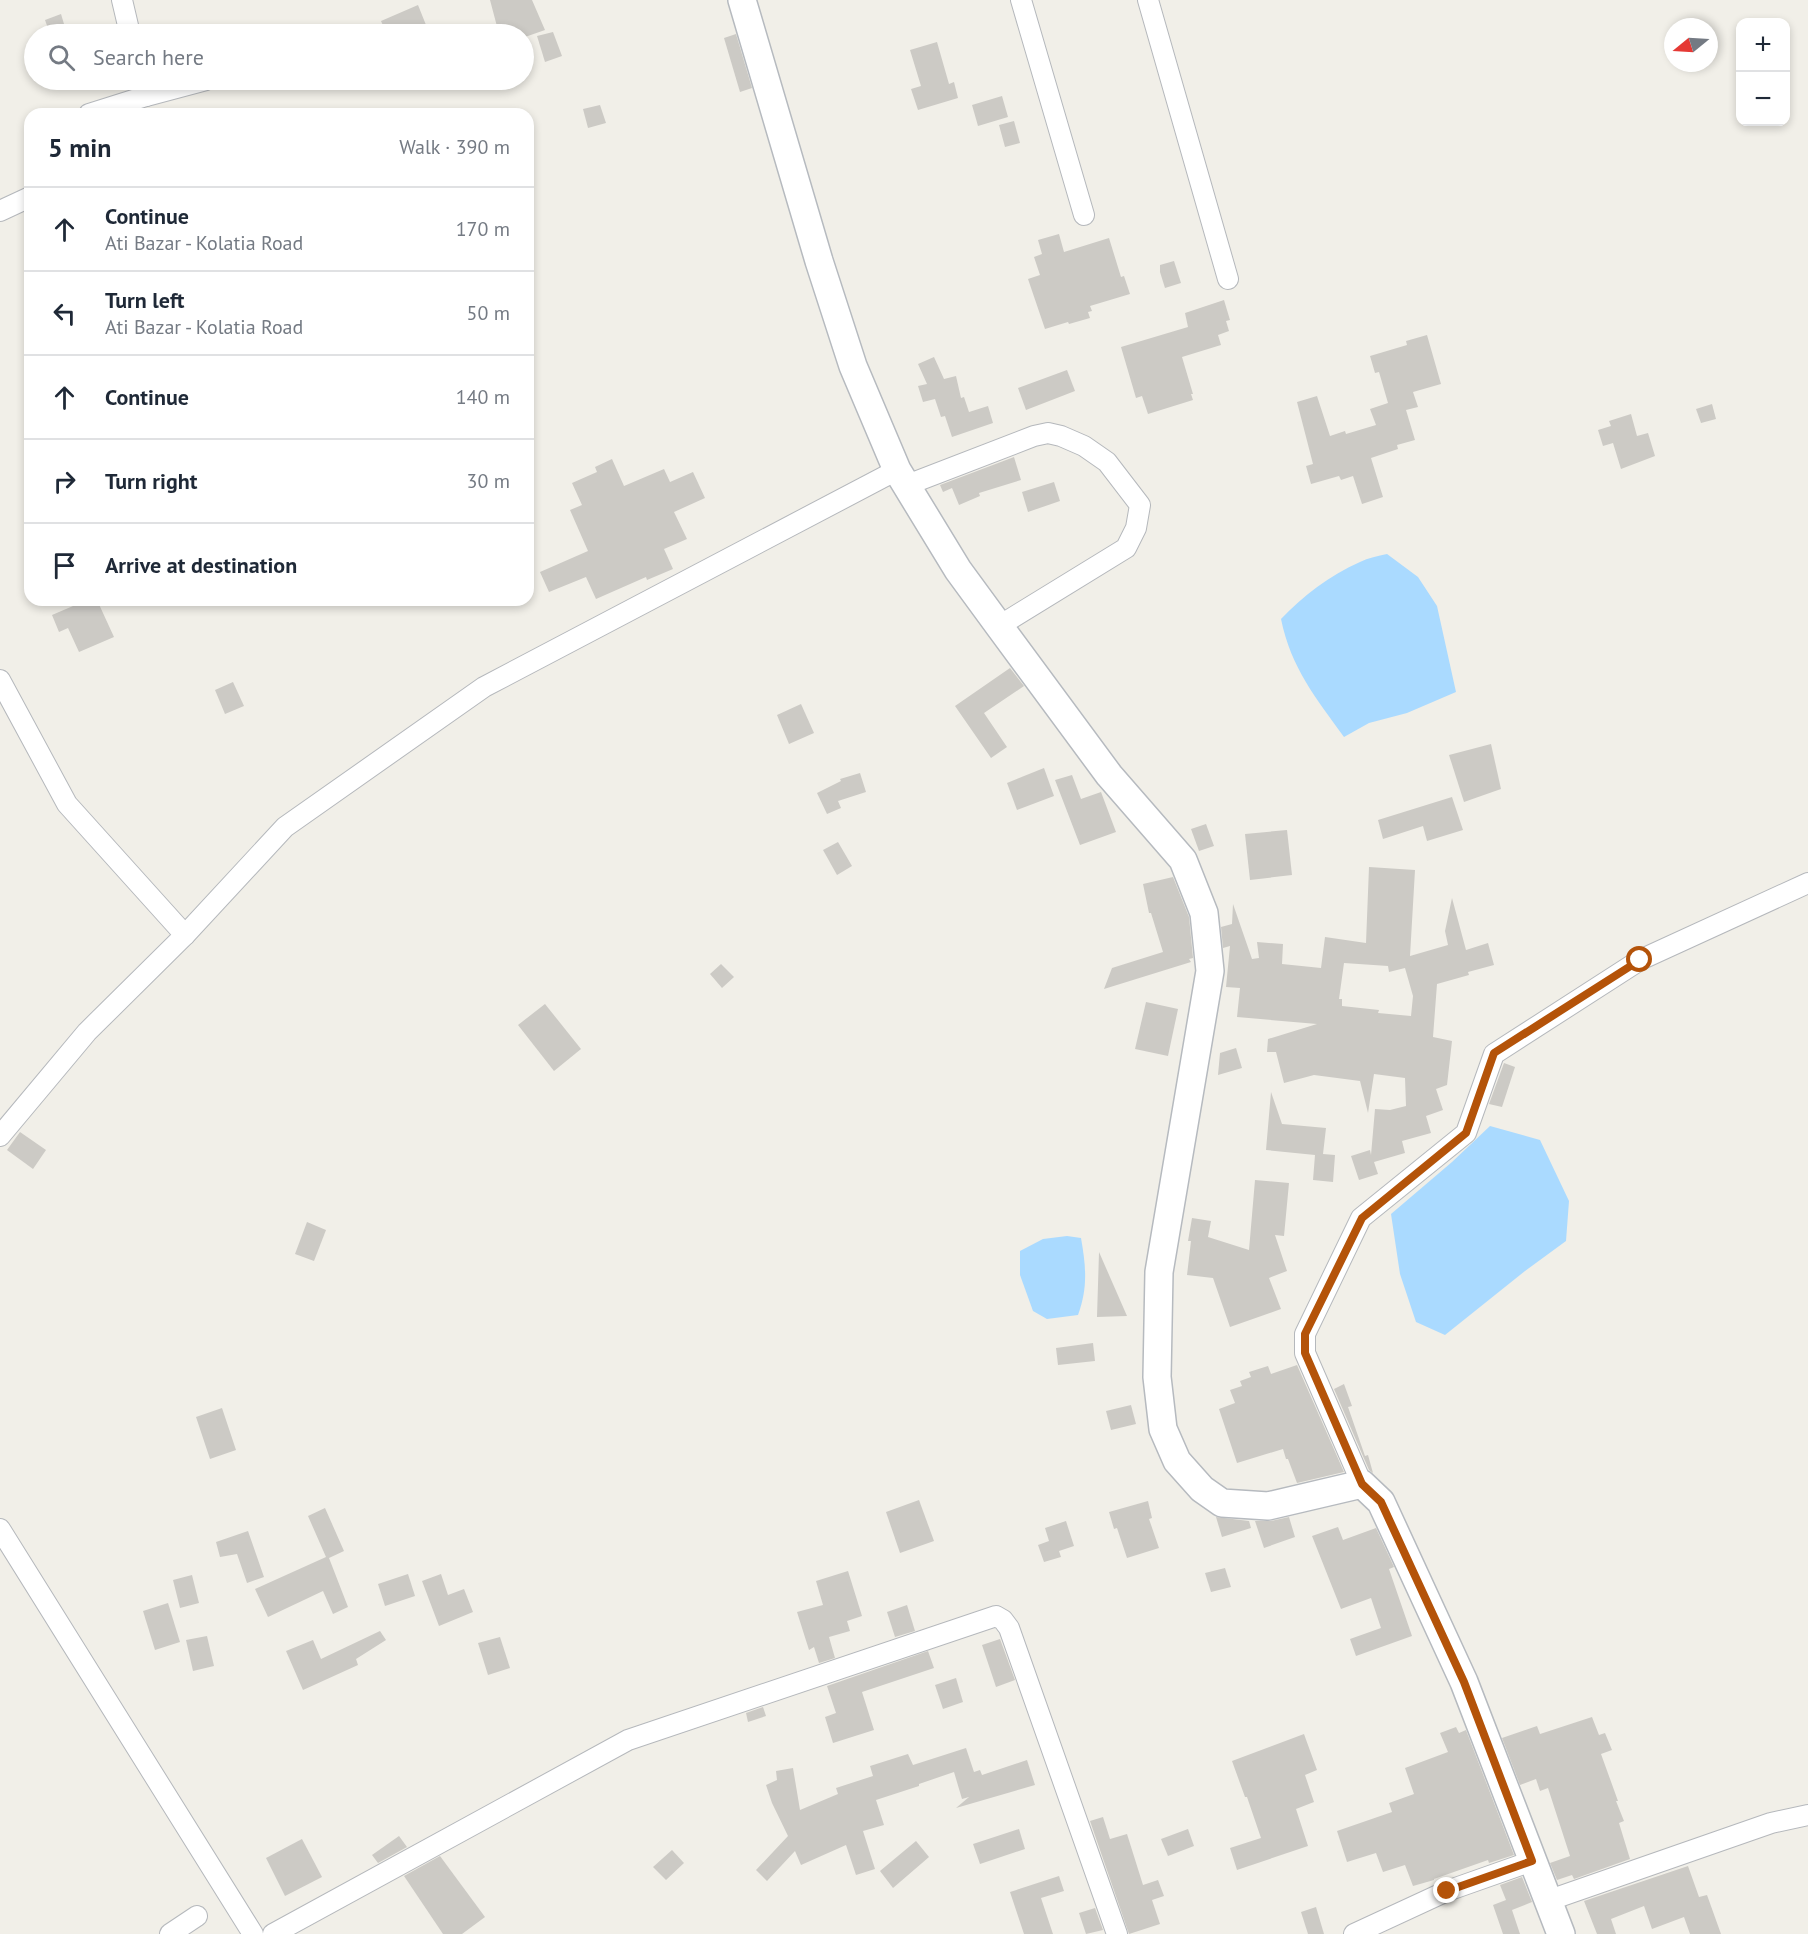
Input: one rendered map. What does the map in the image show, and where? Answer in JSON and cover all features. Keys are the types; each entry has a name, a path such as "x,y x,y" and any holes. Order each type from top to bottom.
{"main road":[{"path":"742,0 819,261 850,356 902,477 958,570 999,626 1109,775 1183,860 1204,913 1210,971 1159,1272 1157,1377 1163,1429 1177,1461 1202,1489 1222,1503 1269,1506 1362,1484 1381,1502 1464,1682 1561,1934"}],"street":[{"path":"122,0 128,24"},
{"path":"1021,0 1084,215"},
{"path":"1148,0 1228,279"},
{"path":"102,108 140,90"},
{"path":"0,211 24,200"},
{"path":"0,1136 87,1032 185,935 285,827 484,687 902,477 1034,436 1047,433 1062,436 1084,446 1107,462 1140,505 1136,528 1126,548 999,626"},
{"path":"0,680 67,804 185,935"},
{"path":"1362,1484 1305,1353 1305,1334 1362,1218 1466,1133 1494,1053 1640,960 1808,883"},
{"path":"0,1529 253,1934"},
{"path":"273,1934 628,1740 996,1616 1003,1620 1009,1628 1117,1934"},
{"path":"1547,1901 1770,1823 1808,1815"},
{"path":"1354,1934 1447,1891 1532,1861"},
{"path":"170,1934 197,1916"}],"water":[{"path":"1387,554 1418,577 1437,606 1456,692 1407,713 1369,723 1344,737 1298,668 1285,637 1281,619 1298,602 1338,573 1373,557"},
{"path":"1490,1126 1540,1140 1569,1201 1566,1241 1445,1335 1416,1322 1400,1274 1391,1214"},
{"path":"1067,1236 1081,1238 1085,1277 1081,1305 1078,1315 1047,1319 1033,1311 1020,1275 1020,1251 1043,1239"}],"building":[{"path":"490,0 532,0 545,30 534,34 534,24 496,24"},
{"path":"418,5 426,24 382,24 381,21"},
{"path":"61,14 64,24 46,24 45,20"},
{"path":"553,32 562,56 545,62 537,36"},
{"path":"736,34 752,88 740,92 724,38"},
{"path":"937,42 949,84 954,82 958,98 918,110 911,89 921,86 910,50"},
{"path":"1002,96 1008,117 978,126 972,105"},
{"path":"600,105 606,123 588,128 583,109"},
{"path":"1014,121 1020,143 1005,147 999,125"},
{"path":"1059,234 1064,252 1109,238 1121,277 1124,276 1130,294 1090,306 1092,311 1088,312 1090,318 1045,329 1028,279 1040,275 1034,257 1042,254 1038,240"},
{"path":"1174,261 1181,283 1165,288 1160,265"},
{"path":"1224,300 1230,320 1226,321 1229,331 1218,335 1221,345 1182,357 1193,400 1148,414 1142,396 1136,398 1121,347 1188,327 1185,313"},
{"path":"1427,335 1441,384 1413,392 1418,407 1406,410 1415,440 1397,445 1398,449 1371,458 1383,497 1362,504 1353,476 1341,480 1339,476 1311,484 1306,466 1313,464 1297,402 1317,396 1330,436 1376,425 1370,409 1388,403 1379,372 1375,373 1370,356 1407,345 1406,341"},
{"path":"934,357 944,379 956,376 961,398 964,397 969,412 988,406 993,423 952,437 945,416 941,417 935,399 923,402 918,386 927,384 918,364"},
{"path":"1067,370 1075,391 1026,410 1018,388"},
{"path":"1712,404 1716,419 1701,423 1696,409"},
{"path":"1631,414 1637,436 1648,433 1655,456 1621,469 1613,443 1603,446 1598,430 1611,426 1609,421"},
{"path":"1014,457 1021,480 979,493 980,496 959,505 952,488 943,492 940,485"},
{"path":"612,459 624,486 664,469 670,482 693,472 705,498 674,512 687,539 664,549 673,569 647,580 646,577 596,599 586,577 549,592 540,572 588,551 570,510 582,505 572,483 597,472 595,467"},
{"path":"1054,482 1060,501 1028,512 1022,492"},
{"path":"73,606 100,606 114,637 79,652 68,628 59,632 52,615"},
{"path":"1010,668 1024,686 984,713 1007,747 991,758 955,706"},
{"path":"233,682 244,706 225,714 215,690"},
{"path":"801,704 814,733 789,744 777,715"},
{"path":"1491,744 1501,789 1464,802 1449,755"},
{"path":"1044,768 1054,796 1017,810 1007,783"},
{"path":"860,773 866,792 838,801 841,808 827,814 817,793 841,781 840,779"},
{"path":"1072,775 1081,799 1101,792 1116,832 1080,845 1055,780"},
{"path":"1452,797 1463,830 1427,841 1423,826 1383,839 1378,820"},
{"path":"1206,824 1214,846 1199,851 1191,829"},
{"path":"1287,830 1292,875 1250,880 1245,834"},
{"path":"838,842 852,866 837,875 823,850"},
{"path":"1369,867 1415,870 1410,956 1448,945 1445,931 1452,898 1466,950 1488,943 1494,965 1437,984 1433,1037 1452,1041 1447,1085 1436,1089 1443,1110 1426,1116 1431,1133 1402,1141 1405,1153 1374,1162 1378,1174 1359,1180 1351,1156 1370,1150 1371,1155 1375,1109 1390,1110 1406,1106 1405,1078 1374,1074 1368,1113 1360,1081 1314,1075 1284,1083 1276,1052 1267,1052 1268,1039 1317,1024 1237,1017 1240,988 1226,987 1230,946 1223,948 1221,927 1232,924 1233,904 1252,959 1259,958 1257,942 1283,944 1282,964 1321,968 1325,937 1366,943","holes":["1344,963 1388,966 1389,972 1405,968 1413,996 1411,1016 1342,1006 1342,999 1339,999"]},
{"path":"1173,877 1189,917 1193,958 1189,959 1191,962 1104,989 1112,968 1163,952 1151,913 1149,913 1143,884"},
{"path":"721,964 734,977 722,988 710,974"},
{"path":"1146,1002 1178,1009 1168,1056 1135,1049"},
{"path":"545,1004 581,1049 554,1071 518,1025"},
{"path":"1236,1048 1242,1068 1218,1075 1220,1053"},
{"path":"1504,1063 1515,1067 1502,1107 1489,1104"},
{"path":"1271,1092 1282,1124 1326,1128 1323,1154 1335,1155 1333,1182 1313,1180 1315,1155 1266,1150"},
{"path":"20,1132 46,1150 33,1169 7,1150"},
{"path":"1255,1180 1289,1183 1284,1236 1275,1235 1287,1271 1269,1278 1281,1309 1230,1327 1213,1278 1187,1275 1191,1241 1188,1241 1192,1218 1211,1221 1208,1237 1249,1250"},
{"path":"307,1222 326,1230 314,1261 295,1254"},
{"path":"1099,1252 1127,1316 1097,1317"},
{"path":"1093,1343 1095,1361 1058,1365 1056,1348"},
{"path":"1297,1365 1344,1472 1297,1483 1283,1449 1237,1463 1219,1409 1235,1403 1230,1390 1242,1386 1240,1381 1251,1377 1249,1372 1268,1366 1271,1374"},
{"path":"1344,1384 1352,1406 1348,1407 1373,1473 1369,1470 1334,1389"},
{"path":"1131,1405 1136,1424 1111,1430 1106,1411"},
{"path":"222,1408 236,1450 210,1459 196,1417"},
{"path":"919,1500 934,1541 900,1553 886,1512"},
{"path":"1148,1501 1152,1518 1149,1519 1159,1548 1127,1558 1109,1512"},
{"path":"325,1508 344,1551 329,1558 348,1607 333,1614 323,1591 268,1617 255,1589 326,1557 308,1516"},
{"path":"1216,1517 1249,1521 1251,1528 1222,1537"},
{"path":"1289,1517 1295,1537 1264,1548 1255,1521 1271,1521"},
{"path":"1066,1521 1074,1546 1059,1551 1061,1557 1044,1562 1038,1545 1049,1541 1045,1528"},
{"path":"1338,1527 1343,1540 1376,1528 1394,1567 1389,1569 1412,1636 1356,1656 1350,1639 1381,1628 1371,1598 1341,1609 1312,1536"},
{"path":"248,1531 264,1577 247,1583 237,1554 220,1557 216,1542"},
{"path":"1225,1568 1231,1587 1211,1592 1205,1573"},
{"path":"848,1571 862,1616 847,1621 850,1631 829,1637 835,1658 819,1663 814,1647 809,1650 797,1612 823,1605 816,1581"},
{"path":"408,1574 415,1596 385,1606 378,1584"},
{"path":"441,1574 448,1595 464,1589 473,1612 439,1626 422,1581"},
{"path":"192,1575 199,1603 180,1608 173,1580"},
{"path":"168,1603 180,1642 155,1650 143,1611"},
{"path":"907,1605 915,1631 895,1637 887,1612"},
{"path":"380,1631 386,1640 356,1659 358,1665 303,1690 286,1651 313,1640 321,1659"},
{"path":"207,1636 214,1666 193,1671 186,1640"},
{"path":"500,1637 510,1668 488,1675 478,1643"},
{"path":"1000,1639 1015,1680 996,1687 982,1645"},
{"path":"928,1651 934,1668 862,1692 874,1730 833,1743 825,1717 836,1713 827,1686"},
{"path":"956,1678 963,1702 943,1709 935,1685"},
{"path":"763,1707 766,1716 748,1722 746,1713"},
{"path":"1592,1717 1599,1735 1605,1733 1612,1750 1601,1754 1624,1821 1619,1823 1630,1859 1574,1879 1572,1875 1557,1880 1550,1863 1570,1856 1548,1788 1540,1791 1536,1779 1520,1785 1502,1738 1537,1726 1540,1734"},
{"path":"1456,1727 1459,1733 1466,1730 1514,1855 1489,1863 1488,1860 1413,1886 1405,1865 1383,1872 1376,1853 1347,1862 1337,1831 1392,1812 1389,1803 1414,1794 1405,1768 1448,1752 1440,1733"},
{"path":"1304,1734 1317,1770 1305,1775 1314,1802 1296,1809 1308,1846 1237,1870 1230,1848 1261,1838 1232,1761"},
{"path":"966,1748 974,1772 980,1770 982,1775 1027,1760 1035,1785 956,1808 969,1797 962,1799 954,1772 876,1800 884,1825 863,1831 875,1869 856,1875 846,1845 801,1865 795,1851 767,1881 756,1870 788,1836 766,1785 777,1780 776,1771 793,1768 800,1810 838,1794 836,1788 873,1776 870,1766 908,1754 913,1765"},
{"path":"1103,1817 1110,1839 1127,1834 1143,1885 1158,1880 1164,1896 1152,1900 1160,1924 1129,1934 1090,1821"},
{"path":"1019,1829 1025,1849 980,1864 973,1844"},
{"path":"1188,1829 1194,1846 1168,1856 1161,1839"},
{"path":"399,1836 407,1847 378,1863 372,1855"},
{"path":"302,1839 322,1877 285,1896 266,1858"},
{"path":"916,1841 929,1857 893,1888 880,1871"},
{"path":"672,1850 684,1863 666,1880 653,1867"},
{"path":"440,1856 485,1917 462,1934 443,1934 404,1876"},
{"path":"1688,1866 1699,1897 1707,1895 1721,1934 1690,1934 1684,1917 1652,1929 1644,1906 1611,1919 1616,1934 1597,1934 1584,1901"},
{"path":"1059,1876 1064,1891 1041,1898 1053,1934 1024,1934 1010,1892"},
{"path":"1522,1877 1532,1902 1512,1910 1520,1934 1503,1934 1493,1905 1506,1900 1500,1885"},
{"path":"1316,1907 1324,1934 1308,1934 1301,1912"},
{"path":"1095,1908 1103,1930 1086,1934 1079,1913"}],"route":[{"path":"1447,1891 1532,1861 1464,1682 1381,1502 1362,1484 1305,1353 1305,1334 1362,1218 1466,1133 1494,1053 1640,960"}]}
